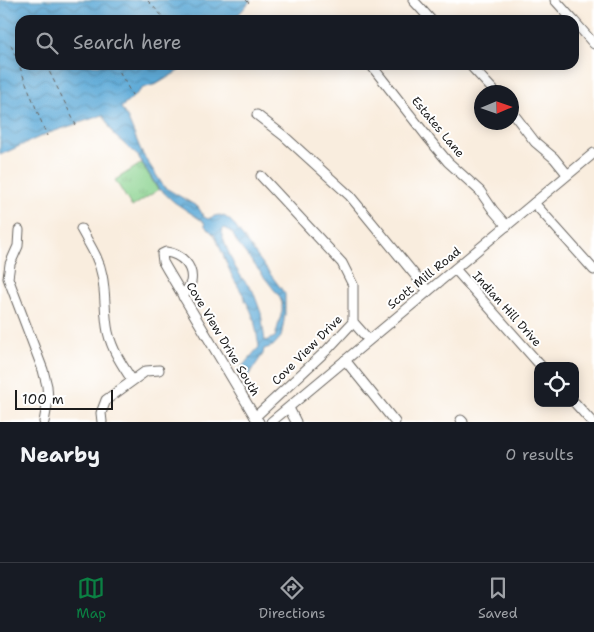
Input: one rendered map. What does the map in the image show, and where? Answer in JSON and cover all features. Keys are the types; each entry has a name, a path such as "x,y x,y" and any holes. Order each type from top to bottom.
{"street":[{"path":"414,0 427,15"},
{"path":"555,0 568,15"},
{"path":"579,28 594,44"},
{"name":"Estates Lane","path":"375,70 448,162 480,191 507,226"},
{"path":"475,70 489,85"},
{"path":"257,116 284,136 350,196 428,291"},
{"path":"519,122 534,142 554,158 568,174"},
{"name":"Scott Mill Road","path":"271,422 594,153"},
{"path":"261,176 342,263 353,285 353,322 368,340"},
{"path":"534,203 594,270"},
{"path":"81,229 96,256 102,274 108,332 112,346 132,380"},
{"path":"19,230 18,246 8,270 8,278 43,370 47,386 48,400 44,422"},
{"name":"Cove View Drive South","path":"183,297 190,283 191,276 187,263 179,255 166,252 162,254 162,257 167,269 183,297 257,419"},
{"name":"Indian Hill Drive","path":"455,269 537,362"},
{"name":"Cove View Drive","path":"257,419 353,322"},
{"path":"345,360 395,422"},
{"path":"102,422 101,413 106,400 146,371 158,370"},
{"path":"579,407 592,422"},
{"path":"288,408 296,422"}],"path":[{"path":"246,0 250,4"},
{"path":"148,1 161,15"},
{"path":"12,45 15,53"},
{"path":"22,70 47,136"},
{"path":"48,70 76,125"},
{"path":"119,70 132,95"}],"green space":[{"path":"142,163 158,190 132,207 115,180"}],"water":[{"path":"0,0 251,0 237,15 15,15 15,70 180,70 157,84 143,88 121,108 128,119 142,153 164,187 198,207 204,217 208,219 221,215 232,222 285,294 285,315 281,337 273,346 264,349 263,354 244,382 238,371 259,347 253,317 245,298 232,276 215,236 205,226 204,222 159,190 138,156 114,135 103,115 46,134 0,155","holes":["225,228 232,233 238,244 279,296 282,303 282,311 275,337 265,341 261,313 253,291 234,265 222,235 223,229"]}]}
